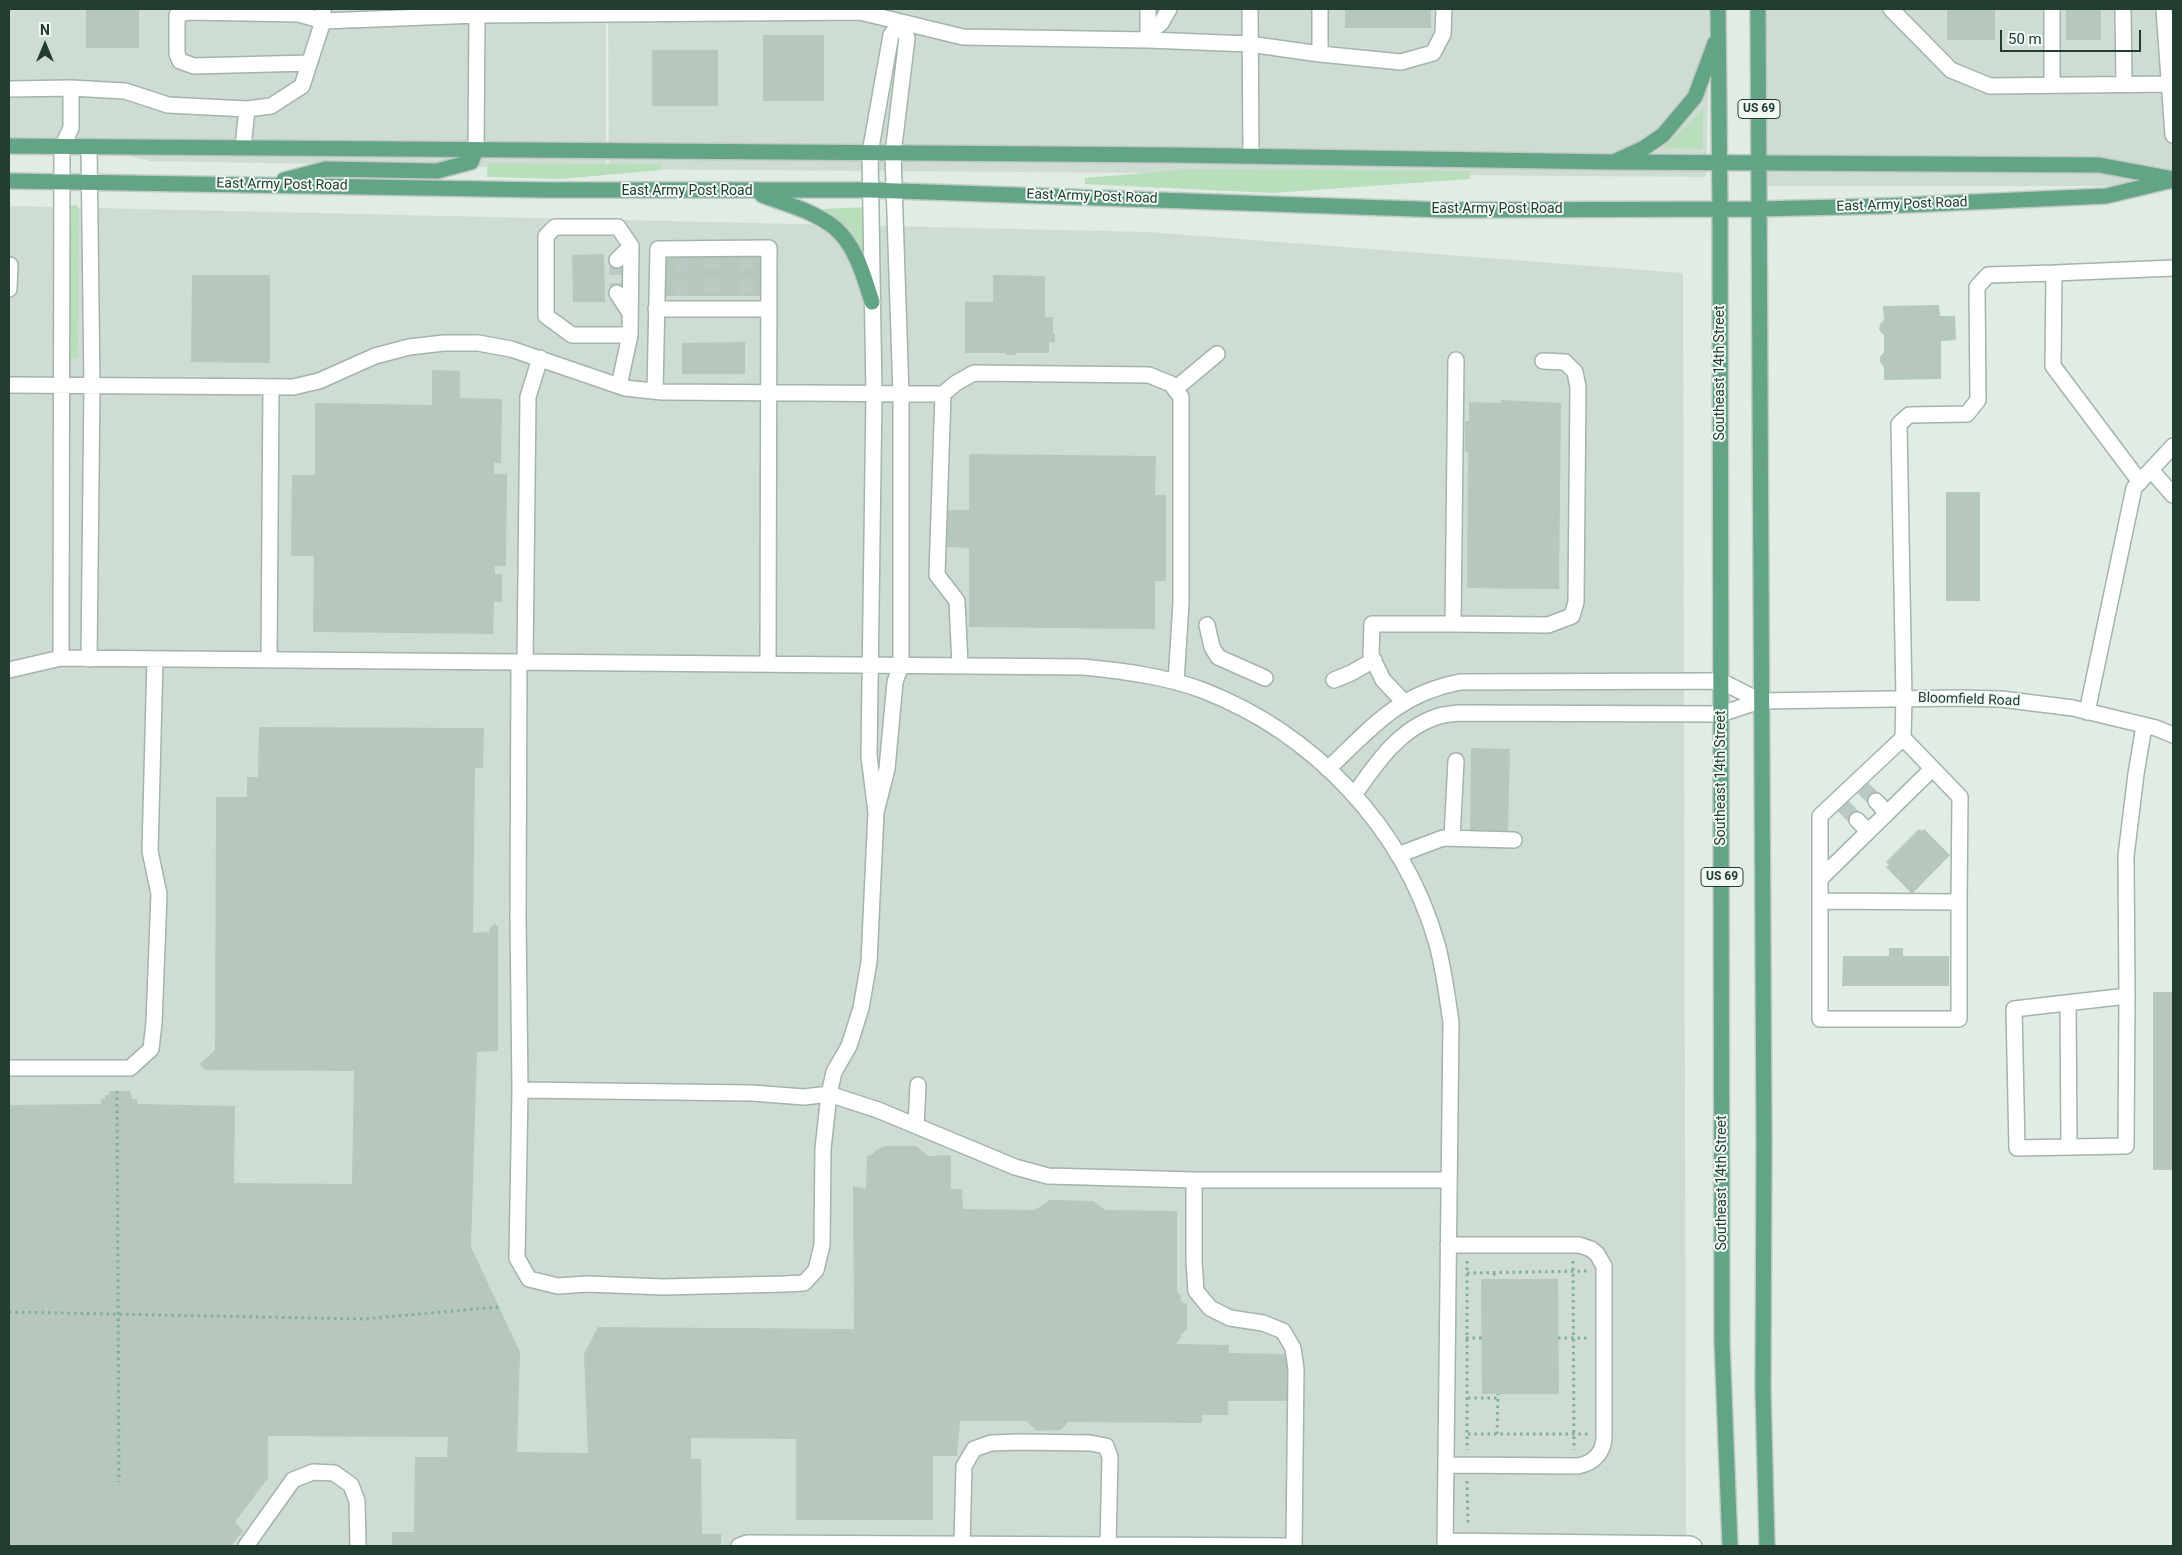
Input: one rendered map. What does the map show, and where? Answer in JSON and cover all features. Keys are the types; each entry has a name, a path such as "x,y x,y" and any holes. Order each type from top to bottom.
{"main road":[{"name":"Southeast 14th Street","path":"1718,9 1720,163 1722,1342 1730,1546"},
{"name":"US 69","path":"1758,9 1760,701 1764,1132 1763,1390 1768,1546"},
{"path":"1612,162 1644,148 1663,135 1695,97 1718,35"},
{"name":"East Army Post Road","path":"9,146 2098,165 2173,179"},
{"path":"265,184 326,169 438,171 456,168 471,162 476,150"},
{"name":"East Army Post Road","path":"9,181 535,190 870,190 1445,210 1759,209 1883,206 2106,196 2173,179"},
{"path":"751,191 808,212 835,228 851,247 863,272 872,302"}],"street":[{"path":"1148,9 1148,36"},
{"path":"1148,36 1161,23 1169,9"},
{"path":"1250,9 1251,156"},
{"path":"1320,9 1320,54"},
{"path":"309,64 194,66 180,61 176,54 177,16 189,12 323,15 527,12 860,12 901,16 963,37 1148,36 1250,44 1320,54 1401,62 1433,53 1444,34 1444,9"},
{"path":"1891,9 1951,70 1990,86 2169,84"},
{"path":"2052,9 2052,85"},
{"path":"2123,9 2124,84"},
{"path":"2164,9 2173,136"},
{"path":"476,150 480,13"},
{"path":"9,89 71,88 125,91 168,105 247,109 271,106 302,86 323,15"},
{"path":"540,358 528,396 518,924 520,1090 517,1258 529,1279 558,1286 588,1284 663,1287 804,1283 816,1270 822,1245 823,1149 834,1072 849,1046 861,1008 869,962 876,812 869,756 874,394 870,154 891,35 901,16"},
{"path":"876,812 887,770 894,682 901,665 901,395 893,154 906,38 901,16"},
{"path":"61,658 62,147 71,128 71,88"},
{"path":"243,147 247,109"},
{"path":"89,147 92,386 89,659"},
{"path":"619,386 630,335 631,246 618,227 555,227 546,236 546,316 572,335 630,335"},
{"path":"617,260 631,246"},
{"path":"654,391 658,249 682,252 745,252 769,248 768,664"},
{"path":"9,289 10,265"},
{"path":"1903,738 1960,797 1959,1020 1820,1019 1820,816 1840,803 1860,785 1903,738 1899,424 1909,415 1968,414 1978,400 1977,287 1988,274 2173,268"},
{"path":"2054,273 2053,366 2140,482"},
{"path":"617,293 630,313"},
{"path":"656,309 681,302 746,303 769,309"},
{"path":"9,385 294,387 319,381 375,356 409,347 444,343 486,344 511,348 619,386 654,391 943,394 956,383 974,373 1149,375 1171,384 1181,396 1181,603 1176,682"},
{"path":"1175,389 1217,354"},
{"path":"1453,624 1456,360"},
{"path":"1404,702 1383,680 1371,655 1372,624 1548,625 1572,616 1576,602 1578,388 1575,372 1565,362 1543,361"},
{"path":"269,660 271,388"},
{"path":"943,394 937,575 958,601 960,666"},
{"path":"2088,712 2134,488 2173,446"},
{"path":"2151,470 2173,495"},
{"path":"1207,625 1212,646 1218,657 1265,678"},
{"path":"9,670 61,658 1083,667 1123,671 1176,682 1201,690 1238,706 1272,725 1305,748 1354,795 1386,835 1398,855 1424,906 1437,944 1446,983 1450,1022 1445,1544 1690,1544 1694,1546"},
{"path":"9,1068 130,1068 151,1049 159,894 150,851 155,659"},
{"path":"1334,680 1351,674 1374,660"},
{"path":"1328,769 1389,711 1440,686 1460,682 1721,681 1760,701"},
{"name":"Bloomfield Road","path":"1760,701 2001,699 2073,708 2173,735"},
{"path":"1354,795 1389,748 1401,738 1436,717 1459,713 1494,712 1721,714 1760,701"},
{"path":"2127,996 2014,1009 2016,1148 2126,1146 2127,996 2126,856 2144,726"},
{"path":"1452,838 1456,761"},
{"path":"1821,878 1932,769"},
{"path":"1876,801 1887,813"},
{"path":"1857,820 1868,831"},
{"path":"1398,855 1436,839 1514,840"},
{"path":"1820,901 1959,902"},
{"path":"2068,1003 2069,1147"},
{"path":"916,1126 918,1085"},
{"path":"520,1090 752,1093 804,1097 830,1094 878,1110 1015,1167 1048,1176 1194,1180 1449,1180"},
{"path":"739,1546 747,1543 1294,1546 1296,1369 1293,1348 1283,1331 1263,1323 1230,1318 1210,1308 1196,1291 1194,1180"},
{"path":"1446,1464 1578,1466 1588,1463 1598,1456 1604,1443 1604,1266 1597,1254 1591,1249 1579,1245 1448,1245"},
{"path":"962,1544 964,1466 974,1449 991,1443 1020,1442 1090,1443 1106,1446 1110,1457 1108,1545"},
{"path":"246,1546 294,1480 313,1472 334,1473 351,1485 357,1501 358,1546"}],"path":[{"path":"117,1091 118,1482"},
{"path":"1467,1244 1468,1524"},
{"path":"1573,1256 1574,1451"},
{"path":"1459,1273 1588,1271"},
{"path":"1494,1273 1495,1280"},
{"path":"9,1312 364,1319 499,1307"},
{"path":"1458,1339 1482,1338"},
{"path":"1558,1338 1592,1338"},
{"path":"1468,1398 1498,1396 1497,1434"},
{"path":"1462,1434 1590,1434"}],"shaded area":[{"path":"9,9 606,9 606,169 151,161 89,147 9,146"},
{"path":"608,9 1710,9 1706,177 609,169"},
{"path":"1756,9 2173,9 2173,186 1757,186"},
{"path":"9,206 1149,232 1683,273 1686,1546 9,1546"}],"green space":[{"path":"1703,109 1703,149 1663,148"},
{"path":"488,163 661,164 661,170 561,179 487,177"},
{"path":"1191,169 1470,171 1470,179 1272,193 1085,184 1085,178"},
{"path":"76,204 79,209 78,355 77,358 72,359 69,355 70,207"},
{"path":"865,207 864,253 851,236 822,212 823,209"}],"building":[{"path":"86,9 139,9 139,48 86,48"},
{"path":"1345,9 1431,9 1431,28 1345,28"},
{"path":"1947,9 1995,9 1995,40 1947,40"},
{"path":"2066,9 2101,9 2101,40 2066,40"},
{"path":"763,35 824,35 824,101 763,101"},
{"path":"652,50 718,50 718,106 652,106"},
{"path":"604,254 605,302 573,302 572,255"},
{"path":"663,255 761,255 761,296 663,296"},
{"path":"192,275 270,275 270,363 191,362"},
{"path":"993,275 1045,276 1045,317 1053,317 1053,334 1055,334 1055,343 1049,342 1049,353 1016,353 1016,355 1006,355 1006,353 965,353 965,302 993,302"},
{"path":"1939,305 1940,316 1955,316 1956,340 1941,341 1941,379 1884,380 1884,367 1880,362 1880,357 1884,352 1884,335 1879,330 1880,324 1884,320 1883,306"},
{"path":"745,342 745,374 682,374 682,343"},
{"path":"432,370 460,371 460,398 502,399 501,463 494,463 494,474 507,474 506,566 495,566 495,574 502,574 502,602 494,602 493,634 313,632 314,556 291,556 292,475 315,475 315,403 432,405"},
{"path":"1501,400 1561,403 1559,589 1467,588 1468,452 1465,452 1465,421 1469,421 1469,402 1501,403"},
{"path":"969,454 1156,456 1155,495 1166,495 1166,581 1155,581 1155,629 969,627 969,548 947,547 947,510 969,510"},
{"path":"1946,492 1980,492 1980,601 1946,601"},
{"path":"259,727 484,728 483,768 475,768 473,933 489,932 494,924 498,926 498,1051 477,1052 471,1247 520,1352 517,1452 588,1453 584,1354 598,1327 854,1329 853,1186 866,1189 867,1156 872,1155 876,1150 885,1146 916,1146 928,1156 951,1155 951,1189 962,1189 963,1209 1035,1210 1050,1200 1093,1201 1105,1210 1177,1211 1177,1292 1181,1296 1181,1301 1187,1305 1187,1329 1181,1335 1177,1344 1229,1345 1229,1353 1289,1354 1289,1401 1228,1401 1228,1415 1202,1415 1202,1423 1068,1422 1061,1430 1036,1431 1027,1421 960,1421 957,1456 933,1456 933,1520 796,1520 796,1439 691,1438 691,1459 701,1459 702,1534 721,1534 721,1546 392,1546 392,1532 414,1532 415,1457 447,1457 448,1437 268,1436 268,1478 235,1522 243,1531 231,1546 9,1546 9,1105 101,1104 101,1099 105,1099 105,1095 109,1095 109,1091 130,1091 132,1099 137,1099 137,1104 235,1106 234,1183 352,1184 354,1071 205,1070 200,1064 215,1050 216,797 247,797 247,777 258,777"},
{"path":"1471,748 1510,749 1508,831 1470,830"},
{"path":"1919,829 1922,831 1924,829 1950,855 1912,894 1886,867 1889,865 1886,862"},
{"path":"1889,948 1903,948 1903,956 1949,956 1949,986 1842,986 1843,956 1889,956"},
{"path":"2153,992 2173,992 2173,1170 2153,1170"},
{"path":"1481,1279 1558,1279 1559,1394 1482,1394"}],"tunnel":[{"path":"681,296 682,255"},
{"path":"712,255 712,296"},
{"path":"746,255 746,296"},
{"path":"617,260 617,293"},
{"path":"1863,788 1876,801"},
{"path":"1843,806 1857,820"}]}
